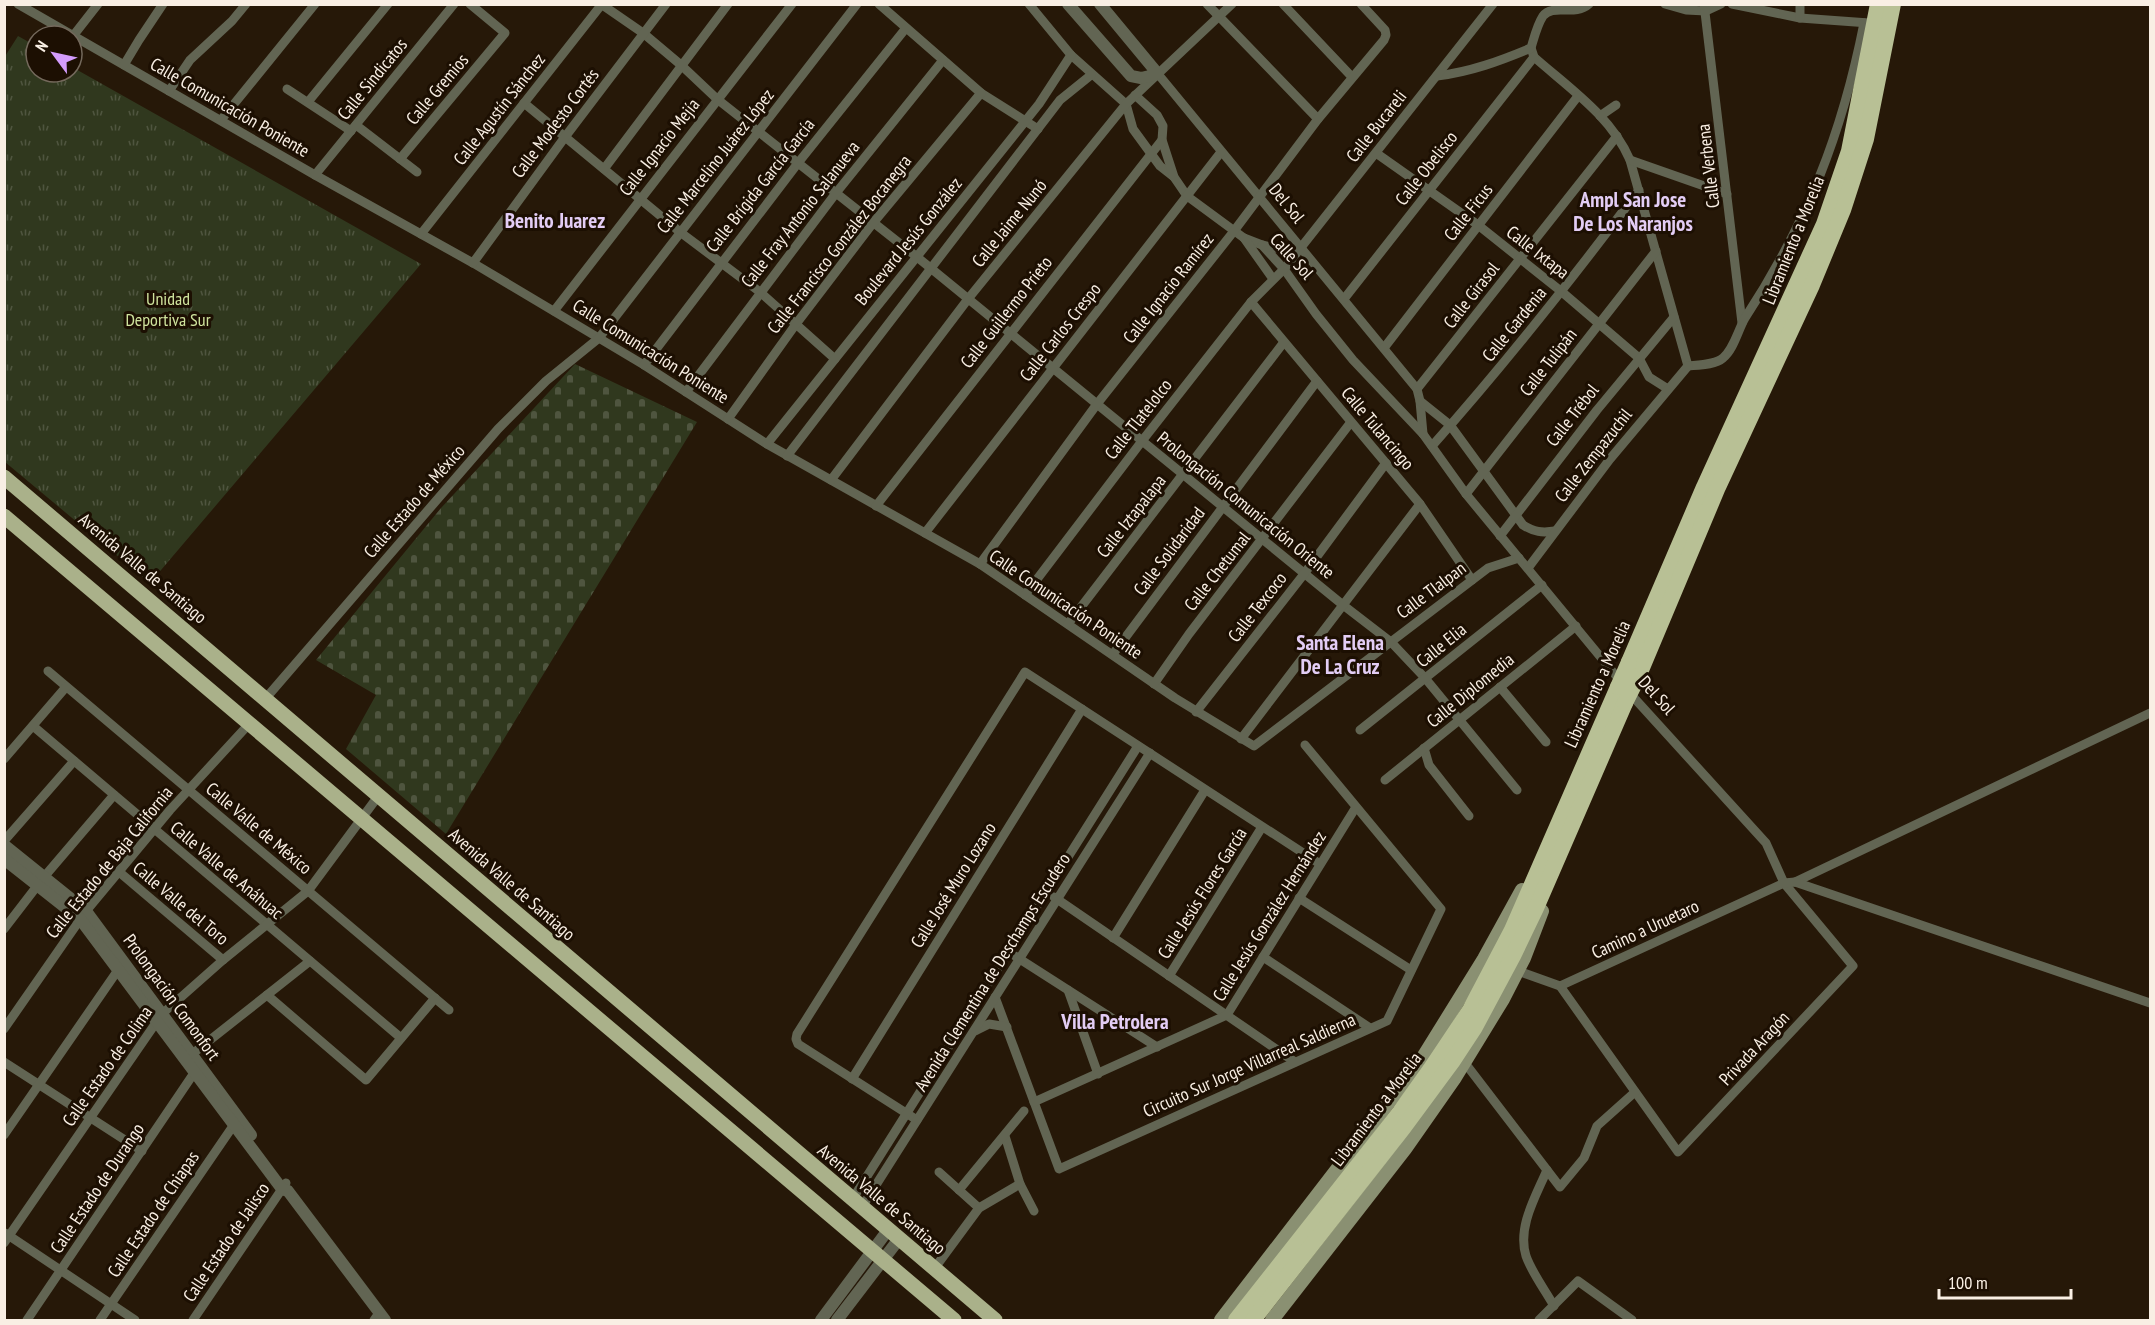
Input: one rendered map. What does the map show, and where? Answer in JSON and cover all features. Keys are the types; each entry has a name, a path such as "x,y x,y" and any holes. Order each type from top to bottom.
{"highway":[{"name":"Libramiento a Morelia","path":"1253,1320 1452,1062 1475,1027 1514,956 1625,703 1634,669 1704,487 1824,224 1849,151 1870,23 1878,4"},
{"name":"Libramiento a Morelia","path":"1236,1320 1400,1112 1453,1037 1512,930 1618,687 1634,669 1812,285 1840,219 1866,139 1893,4"}],"main road":[{"name":"Avenida Valle de Santiago","path":"4,477 995,1320"},
{"path":"4,516 954,1320"},
{"path":"1221,1320 1422,1059 1484,959 1569,797"},
{"path":"1272,1320 1405,1149 1489,1026 1518,971 1569,832"}],"street":[{"path":"82,24 98,4"},
{"path":"124,65 163,4"},
{"path":"169,91 189,60 232,21 246,4"},
{"path":"221,120 315,4"},
{"path":"308,102 388,4"},
{"name":"Calle Sindicatos","path":"315,175 454,4"},
{"name":"Calle Gremios","path":"400,159 505,33 470,4"},
{"name":"Calle Modesto Cortés","path":"473,263 666,4"},
{"path":"604,169 728,4"},
{"name":"Calle Ignacio Mejía","path":"554,311 792,4"},
{"name":"Calle Marcelino Juárez López","path":"599,338 857,4"},
{"path":"879,4 981,93 1038,129"},
{"path":"1029,4 1071,55 1126,104 1133,129 1160,166 1174,177"},
{"path":"1068,4 1131,76 1141,78 1158,74"},
{"name":"Del Sol","path":"1100,4 1259,197 1298,251 1344,299 1417,389 1424,434"},
{"path":"1207,4 1318,119"},
{"name":"Calle Jaime Nunó","path":"831,480 968,299 1126,104 1232,4"},
{"path":"1283,4 1352,77"},
{"name":"Calle Ignacio Ramírez","path":"980,564 1097,404 1386,35 1385,30 1361,4"},
{"name":"Calle Bucareli","path":"1284,269 1493,4"},
{"name":"Calle Obelisco","path":"1344,299 1532,53 1542,18 1546,13 1552,10 1576,11 1589,4"},
{"path":"1665,4 1686,10 1721,4"},
{"path":"1437,76 1459,73 1532,53 1600,116 1617,136 1630,160 1688,366 1713,363 1722,359 1790,243 1828,158 1870,23 1800,18 1732,4"},
{"path":"1800,4 1800,18"},
{"name":"Calle Comunicación Poniente","path":"19,5 52,24"},
{"name":"Prolongación Comunicación Oriente","path":"601,5 643,33 681,64 717,99 931,268 1262,540 1391,642 1425,678 1517,790"},
{"name":"Calle Agustín Sánchez","path":"421,234 601,5"},
{"name":"Calle Verbena","path":"1705,8 1742,323"},
{"name":"Calle Brígida García García","path":"644,365 721,262 906,28"},
{"name":"Calle Comunicación Poniente","path":"84,42 473,263 644,365 787,456 980,564 1196,712 1254,746"},
{"name":"Boulevard Jesús González","path":"767,444 1039,104 1071,55"},
{"name":"Calle Fray Antonio Salanueva","path":"686,392 836,193 943,60"},
{"name":"Boulevard Jesús González","path":"787,456 1060,100 1091,75"},
{"path":"287,89 353,128 417,172"},
{"name":"Calle Francisco González Bocanegra","path":"728,419 796,324 873,223 981,93"},
{"name":"Calle Sol","path":"1135,95 1157,115 1162,126 1162,140 1174,177 1187,196 1244,238 1262,245 1284,269 1353,360 1424,434 1432,446"},
{"name":"Calle Ficus","path":"1384,348 1578,96"},
{"path":"1039,104 1060,100"},
{"path":"524,103 680,232 760,292 835,359"},
{"path":"1600,116 1616,105"},
{"name":"Calle Girasol","path":"1417,389 1617,136"},
{"name":"Calle Guillermo Prieto","path":"876,506 1162,140"},
{"name":"Calle Carlos Crespo","path":"925,533 1221,152"},
{"name":"Calle Ixtapa","path":"1376,153 1521,258 1639,358 1649,377 1668,389"},
{"path":"1630,160 1727,194"},
{"name":"Calle Gardenia","path":"1432,446 1562,292 1639,190"},
{"path":"1244,238 1273,279"},
{"path":"1262,245 1298,251"},
{"name":"Calle Tulipán","path":"1466,494 1656,251"},
{"name":"Calle Tlatelolco","path":"1025,595 1251,302 1284,269"},
{"name":"Calle Tulancingo","path":"1251,302 1420,504 1472,580"},
{"name":"Calle Trébol","path":"1500,536 1674,316"},
{"name":"Calle Estado de México","path":"266,698 498,429 546,381 599,338"},
{"name":"Calle Iztapalapa","path":"1068,624 1184,476 1284,342"},
{"name":"Calle Zempazuchil","path":"1528,568 1610,459 1688,366"},
{"name":"Calle Solidaridad","path":"1113,654 1317,381"},
{"path":"1420,401 1450,425 1523,525 1532,531 1544,533 1555,531"},
{"name":"Calle Chetumal","path":"1154,684 1189,634 1351,422"},
{"name":"Del Sol","path":"1432,446 1466,494 1636,700 1766,843 1785,883 1853,966"},
{"name":"Calle Texcoco","path":"1196,712 1386,463"},
{"path":"1241,739 1420,504"},
{"name":"Calle Tlalpan","path":"1254,746 1488,568 1519,558"},
{"name":"Calle Elia","path":"1360,730 1542,585"},
{"name":"Calle Diplomedia","path":"1385,780 1576,626"},
{"name":"Calle Valle de México","path":"48,671 449,1010"},
{"path":"917,1120 798,1044 797,1034 1025,672 1320,864"},
{"path":"4,759 66,687"},
{"path":"1500,687 1546,742"},
{"name":"Calle José Muro Lozano","path":"852,1079 1082,709"},
{"path":"1795,882 2151,713"},
{"name":"Calle Estado de Baja California","path":"4,1029 83,915 118,871 249,724"},
{"name":"Calle Valle de Anáhuac","path":"33,726 401,1038"},
{"path":"1305,745 1356,807"},
{"name":"Avenida Clementina de Deschamps Escudero","path":"857,1203 907,1113 1138,746"},
{"path":"1424,748 1429,765 1470,816"},
{"name":"Avenida Clementina de Deschamps Escudero","path":"857,1203 917,1120 1150,753"},
{"path":"4,843 74,761"},
{"path":"1113,938 1206,790"},
{"path":"4,929 41,881 114,795"},
{"name":"Calle Estado de Colima","path":"6,1237 159,1017 223,960 308,891 379,795"},
{"name":"Calle Jesús González Hernández","path":"1034,1102 1227,1016 1356,807"},
{"name":"Circuito Sur Jorge Villarreal Saldierna","path":"995,997 1059,1169 1387,1020 1441,909 1356,807"},
{"name":"Calle Jesús Flores García","path":"1169,976 1262,827"},
{"name":"Prolongación Comonfort","path":"4,843 41,881 83,915 159,1017 194,1073 233,1126 285,1188"},
{"name":"Prolongación Comonfort","path":"4,859 41,881"},
{"name":"Calle Valle del Toro","path":"118,871 223,960"},
{"path":"1795,882 2151,1003"},
{"name":"Camino a Uruetaro","path":"1560,986 1785,883 1795,882"},
{"path":"1046,892 1295,1062"},
{"path":"1299,898 1411,970"},
{"name":"Prolongación Comonfort","path":"83,915 118,970 191,1054 379,1318"},
{"path":"1008,952 1157,1047"},
{"path":"1263,957 1370,1028"},
{"path":"191,1054 310,961"},
{"name":"Privada Aragón","path":"1635,1092 1678,1152 1853,966"},
{"path":"4,1135 118,970"},
{"path":"1465,1062 1560,1187 1584,1158 1597,1126 1635,1092 1560,986 1518,971"},
{"path":"1068,990 1098,1074"},
{"path":"267,995 366,1080 435,998"},
{"path":"973,1033 989,1024 1007,1027"},
{"path":"4,1062 142,1151"},
{"name":"Calle Estado de Durango","path":"27,1320 194,1073"},
{"path":"959,1190 1024,1111"},
{"name":"Calle Estado de Chiapas","path":"100,1320 233,1126"},
{"path":"1005,1136 1020,1184 1034,1211"},
{"path":"1546,1170 1526,1223 1523,1241 1527,1257 1554,1306"},
{"path":"939,1172 979,1208"},
{"path":"934,1269 979,1208 1020,1184"},
{"name":"Calle Estado de Jalisco","path":"193,1320 285,1188"},
{"path":"837,1320 894,1234"},
{"path":"6,1237 61,1270 135,1320"},
{"path":"820,1320 878,1256"},
{"path":"1540,1320 1578,1281 1632,1320"}],"green space":[{"name":"Unidad Deportiva Sur","path":"18,36 24,39 24,84 84,84 84,74 421,264 150,583 5,462 4,58"},
{"path":"575,364 697,422 446,834 346,749 376,695 316,660 441,508"}],"district":[{"name":"Ampl San Jose De Los Naranjos","path":"1633,211"},
{"name":"Benito Juarez","path":"555,220"},
{"name":"Santa Elena De La Cruz","path":"1340,654"},
{"name":"Villa Petrolera","path":"1115,1021"}]}
